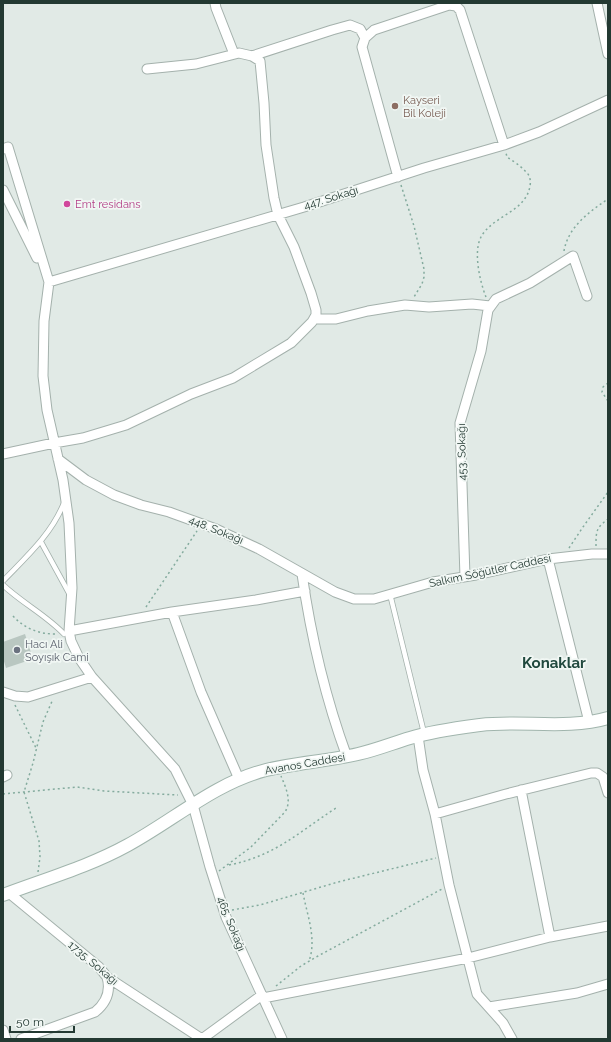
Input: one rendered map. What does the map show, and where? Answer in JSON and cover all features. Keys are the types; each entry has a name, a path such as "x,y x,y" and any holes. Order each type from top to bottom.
{"street":[{"path":"215,3 234,54"},
{"path":"597,3 608,54"},
{"path":"398,177 362,47 366,38 374,30 449,6 456,6 460,12 504,145"},
{"path":"252,56 350,25 360,28 366,38"},
{"path":"3,454 54,442 83,438 112,430 139,420 191,394 233,378 291,343 314,319 316,310 307,280 294,247 278,214 268,166 260,61 252,56 234,54 190,65 147,69"},
{"name":"447. Sokağı","path":"49,282 504,145 545,130 608,100"},
{"path":"3,149 8,147 49,282 44,321 43,359 46,404 66,498 71,544 71,597 67,632 172,612 256,600 304,591"},
{"path":"3,190 49,282"},
{"path":"314,319 336,320 374,310 405,305 429,307 472,304 490,306 496,299 530,283 574,256 587,296"},
{"name":"453. Sokağı","path":"465,577 460,423 481,351 486,315 490,306"},
{"name":"448. Sokağı","path":"58,459 86,480 114,495 202,524 259,549 335,592 348,597 374,599"},
{"name":"Salkım Söğütler Caddesi","path":"374,599 434,582 465,577 548,559 564,556 608,554"},
{"path":"548,559 589,722"},
{"path":"302,574 311,630 321,676 347,757"},
{"path":"172,612 201,692 239,779"},
{"name":"465. Sokağı","path":"67,632 78,658 92,676 175,769 191,800 224,912 282,1039"},
{"path":"6,693 28,697 92,676"},
{"name":"Avanos Caddesi","path":"6,894 77,869 111,854 145,835 191,800 239,779 277,768 361,754 421,735 482,725 571,724 608,718"},
{"path":"421,735 423,770 435,814 449,885 477,994 503,1023 512,1039"},
{"path":"435,814 521,790 594,772 603,776 608,793"},
{"path":"521,790 550,937"},
{"name":"1735. Sokağı","path":"6,894 99,967 107,977 202,1039"},
{"path":"202,1039 262,997 468,958 550,937 608,926"},
{"path":"21,1039 95,1012 104,1004 106,999 109,987 107,977"},
{"path":"489,1007 577,993 608,984"},
{"path":"3,1030 6,1039"}],"lane":[{"path":"3,581 41,542 53,526 66,498"},
{"path":"41,542 71,597"},
{"path":"3,585 67,632"},
{"path":"390,594 421,735"}],"path":[{"path":"490,306 479,272 478,251 480,238 490,226 522,203 528,194 530,184 530,180 526,172 507,157 504,145"},
{"path":"398,177 414,226 424,273 423,281 419,290 405,305"},
{"path":"564,262 566,244 572,231 583,219 608,199"},
{"path":"608,383 603,387 602,392 608,401"},
{"path":"564,556 582,527 608,492"},
{"path":"596,554 596,532 601,524 608,519"},
{"path":"138,619 202,524"},
{"path":"13,616 22,625 33,630 51,634 67,632"},
{"path":"32,885 39,864 40,849 24,792 46,714 60,687"},
{"path":"6,693 24,722 36,748"},
{"path":"277,768 288,797 287,809 261,839 228,866 252,860 274,850 336,808"},
{"path":"3,794 77,787 191,800"},
{"path":"224,912 260,905 338,882 444,856"},
{"path":"275,987 309,961 334,946 449,885"},
{"path":"303,892 312,940 312,951 309,961"}],"building":[{"name":"Hacı Ali Soyışık Cami","path":"25,634 33,659 6,668 3,658 3,642"}],"place":[{"name":"Kayseri Bil Koleji","path":"395,106"},
{"name":"Emt residans","path":"67,204"},
{"name":"Hacı Ali Soyışık Cami","path":"17,650"}],"district":[{"name":"Konaklar","path":"554,663"}]}
